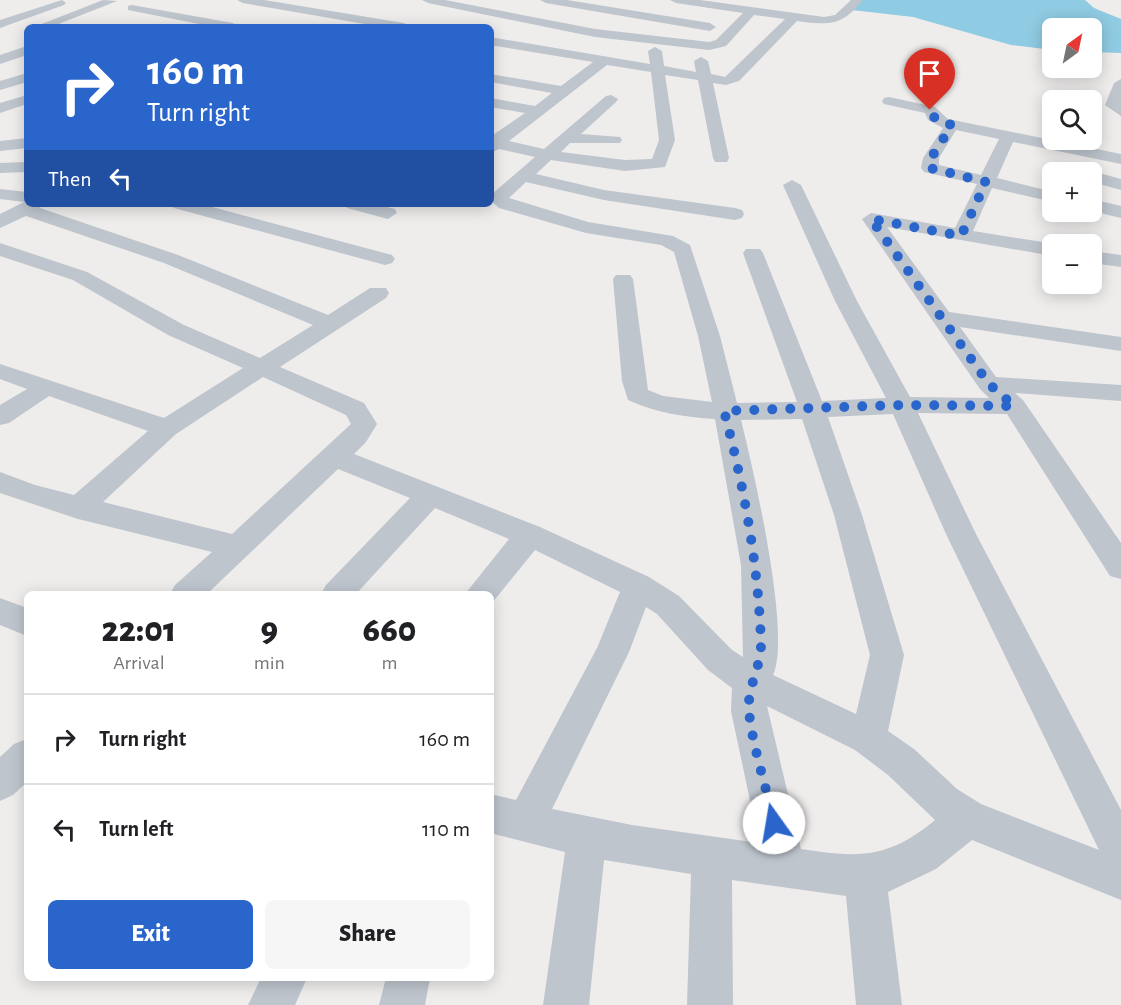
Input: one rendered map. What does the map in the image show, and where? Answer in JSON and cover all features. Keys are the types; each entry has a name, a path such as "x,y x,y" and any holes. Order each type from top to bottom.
{"street":[{"path":"0,24 69,0"},
{"path":"130,8 151,0"},
{"path":"243,0 316,13 361,24"},
{"path":"428,0 595,33 698,45 717,45 751,11"},
{"path":"546,0 733,30"},
{"path":"676,0 824,21 837,20 857,0"},
{"path":"48,24 107,1 130,8 218,24"},
{"path":"29,3 51,6"},
{"path":"295,22 335,4"},
{"path":"675,42 711,6"},
{"path":"372,24 391,13"},
{"path":"149,23 169,14"},
{"path":"494,41 726,81 734,78 794,17"},
{"path":"558,146 620,165 643,167 659,163 667,140 654,85 655,40"},
{"path":"698,45 721,158"},
{"path":"0,52 21,52"},
{"path":"0,60 21,52"},
{"path":"494,143 603,61"},
{"path":"560,71 583,76 608,89 558,146 508,181 498,198 501,202 586,227 666,240 683,249 709,336 724,411 737,457 756,565 761,642 760,667 750,681 749,711 785,867"},
{"path":"0,86 24,78"},
{"path":"494,79 563,91"},
{"path":"1121,83 1112,105 1121,111"},
{"path":"0,108 24,100"},
{"path":"889,101 930,110 936,120 952,125 1121,159"},
{"path":"494,103 537,111"},
{"path":"0,118 24,114"},
{"path":"952,125 931,158 930,168 1042,195"},
{"path":"961,236 1008,136"},
{"path":"494,144 558,146 614,140"},
{"path":"0,146 24,143"},
{"path":"1079,162 1083,151"},
{"path":"0,168 24,167"},
{"path":"1102,179 1121,185"},
{"path":"508,181 735,214"},
{"path":"792,185 846,302 902,405 960,534 1121,851"},
{"path":"0,194 24,202"},
{"path":"0,214 24,205"},
{"path":"0,222 24,206"},
{"path":"38,207 330,324"},
{"path":"191,207 385,259"},
{"path":"365,207 388,213"},
{"path":"1102,207 1121,212"},
{"path":"1042,248 871,219 989,384 1014,406 1121,567"},
{"path":"0,249 80,276 147,316 259,369 355,409 362,417 364,424 357,436 235,546 189,591"},
{"path":"753,253 812,409 848,515 887,655 868,738"},
{"path":"1102,258 1121,261"},
{"path":"623,279 637,394 645,401 669,407 724,411 902,405 1014,406"},
{"path":"78,508 167,428 378,293"},
{"path":"944,318 1121,344"},
{"path":"0,371 167,428"},
{"path":"989,384 1121,393"},
{"path":"0,417 45,388"},
{"path":"335,457 530,536 638,586 669,604 720,660 750,681 868,738 901,762 943,803 967,818 1121,879"},
{"path":"0,482 28,494 78,508 235,546"},
{"path":"340,591 431,494"},
{"path":"484,591 530,536"},
{"path":"638,586 612,652 508,818 587,837 712,858 865,876 910,864 967,818"},
{"path":"0,611 24,621"},
{"path":"0,782 24,760"},
{"path":"566,1005 587,837"},
{"path":"710,1005 712,858"},
{"path":"865,876 879,1005"},
{"path":"271,1005 283,981"},
{"path":"402,1005 407,981"}],"water":[{"path":"860,0 1085,0 1094,8 1121,19 1121,53 1102,52 1102,18 1042,18 1042,49 1011,45 913,17 852,10"}],"route":[{"path":"774,823 749,711 750,681 760,667 761,642 756,565 737,457 724,411 902,405 1014,406 989,384 871,219 961,236 986,182 930,168 931,158 952,125 936,120 930,110"}]}
